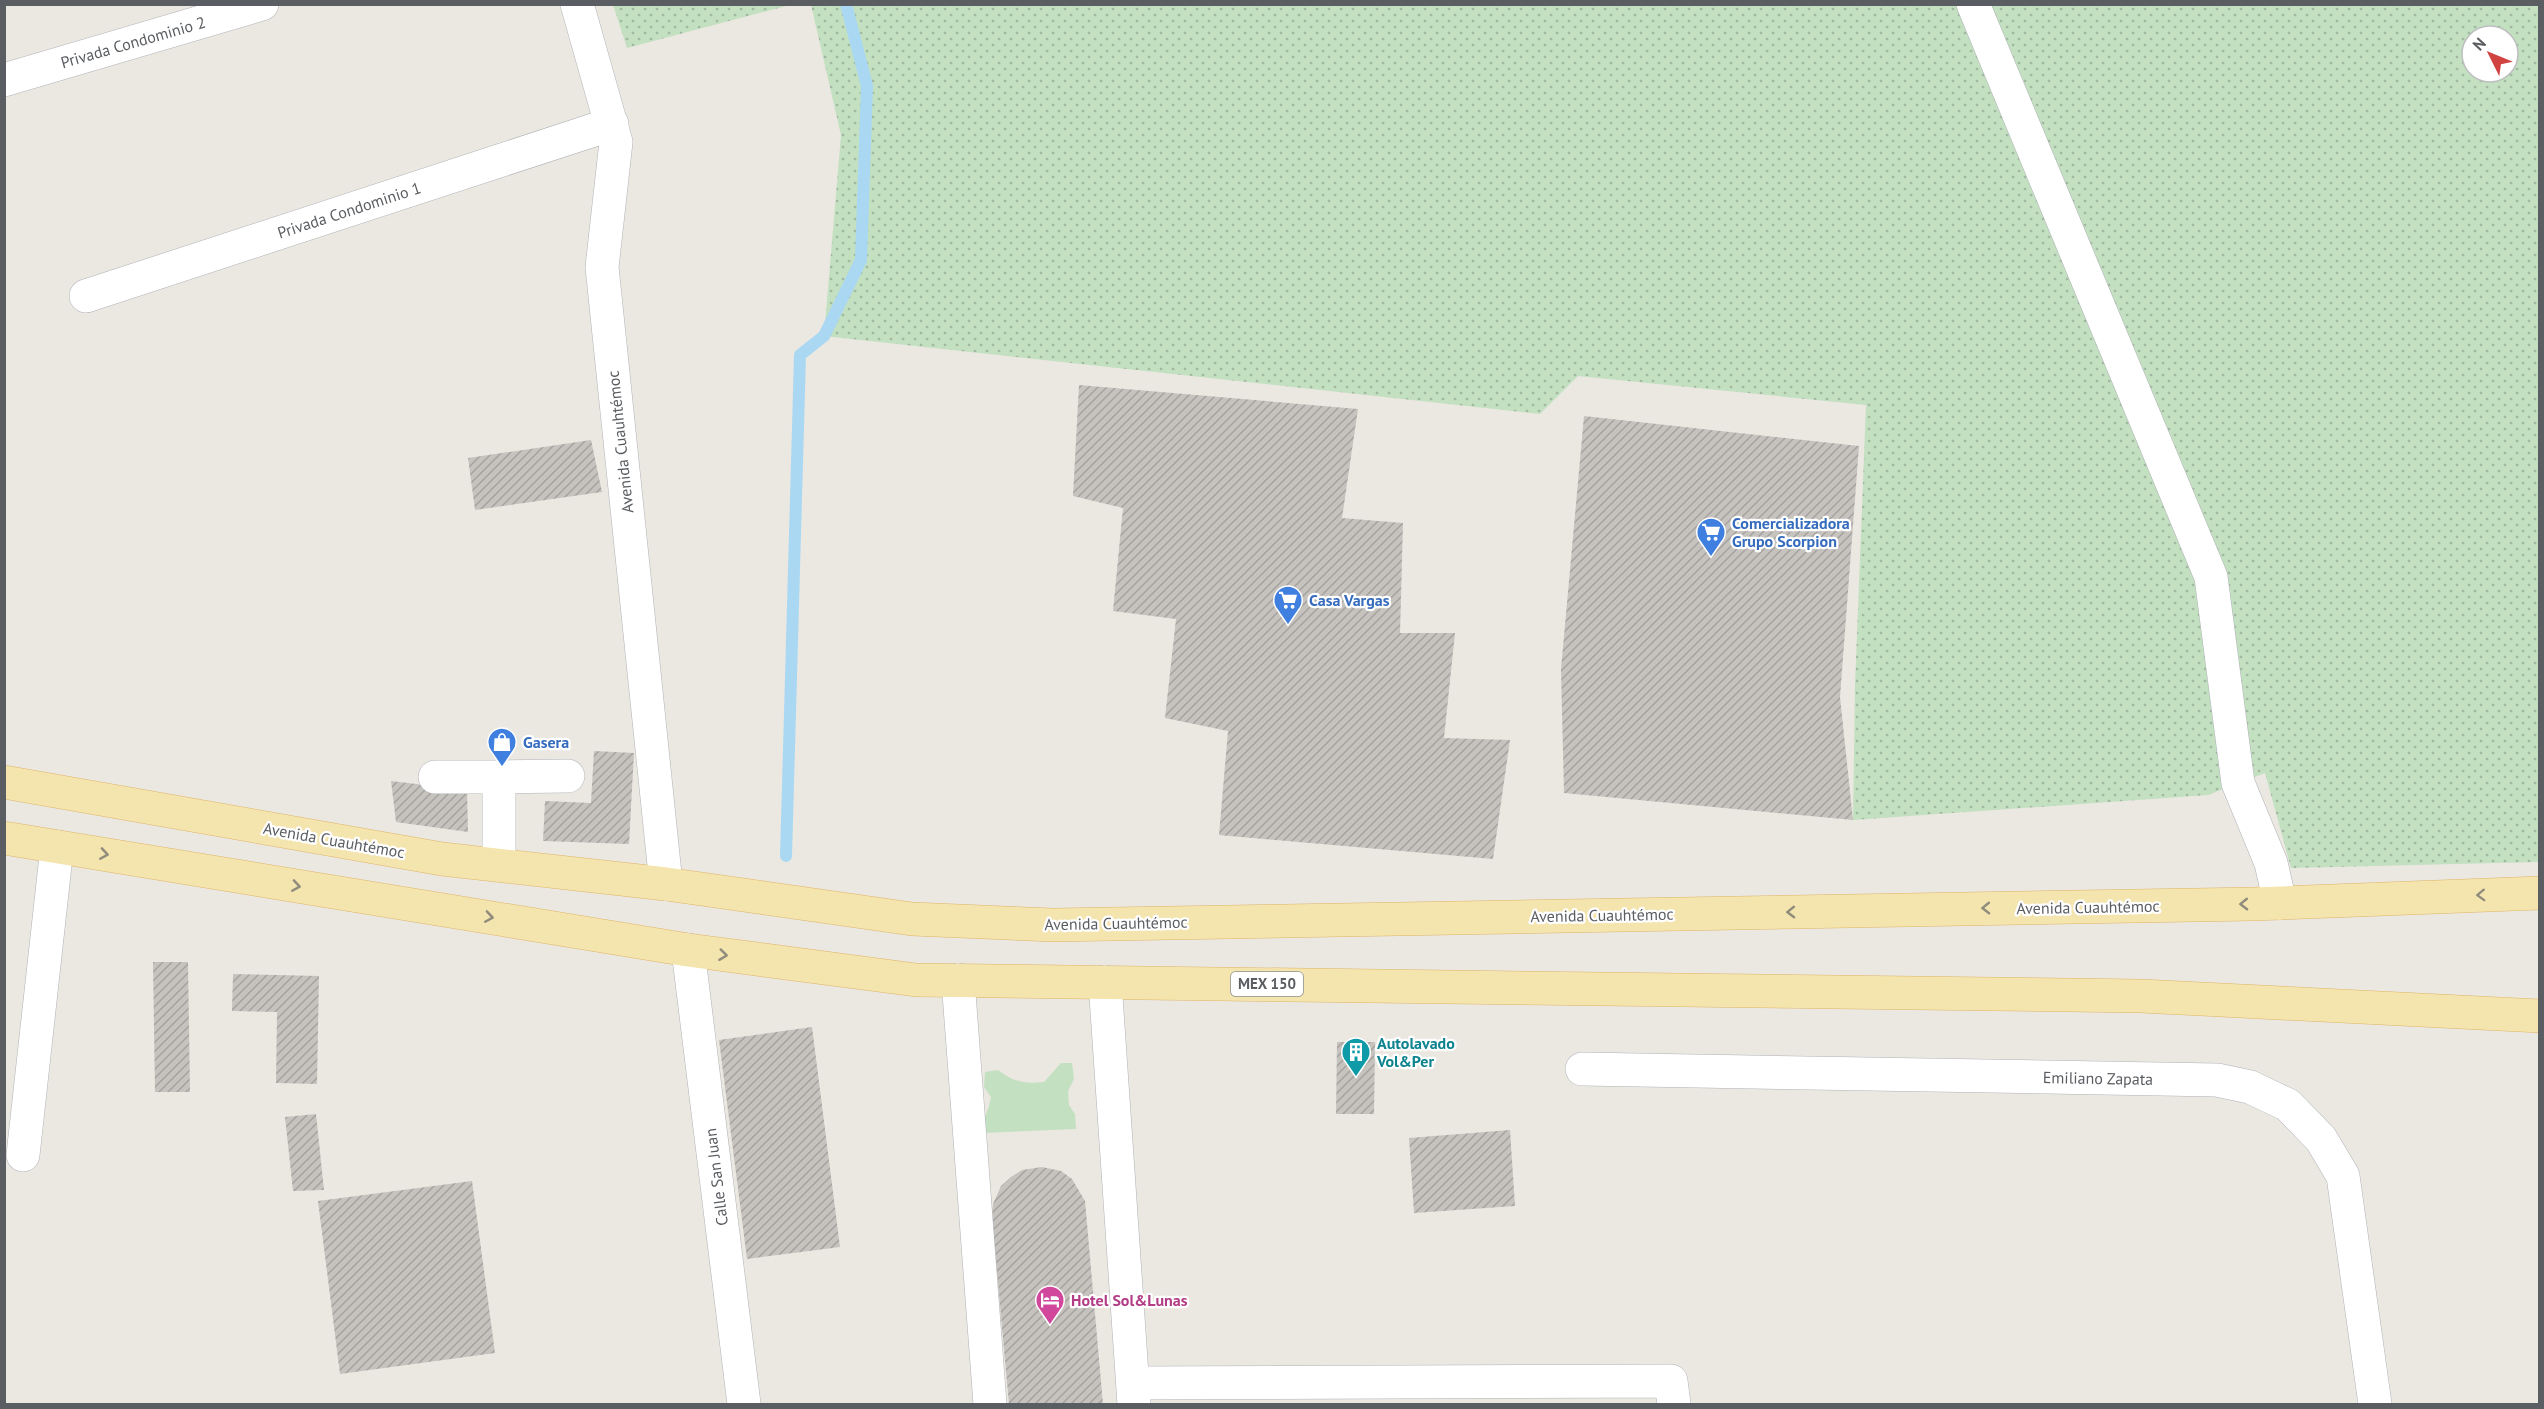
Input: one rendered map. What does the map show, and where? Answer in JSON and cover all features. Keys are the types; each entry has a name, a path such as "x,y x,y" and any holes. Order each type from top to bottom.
{"main road":[{"name":"Avenida Cuauhtémoc","path":"4,782 442,859 666,884 912,919 1053,925 2280,903 2540,893"},
{"name":"MEX 150","path":"4,838 688,950 916,980 2141,996 2540,1016"}],"street":[{"name":"Privada Condominio 2","path":"4,80 262,4"},
{"name":"Avenida Cuauhtémoc","path":"577,4 616,142 602,267 666,884"},
{"path":"1973,4 2211,578 2238,783 2271,863 2280,903"},
{"name":"Privada Condominio 1","path":"86,296 612,124"},
{"path":"435,777 568,776"},
{"path":"499,777 499,865"},
{"path":"24,1155 57,847"},
{"name":"Calle San Juan","path":"688,950 744,1404"},
{"path":"958,980 990,1404"},
{"path":"1105,982 1133,1394 1671,1381 1674,1404"},
{"name":"Emiliano Zapata","path":"1582,1069 2217,1080 2250,1087 2288,1106 2321,1139 2343,1176 2375,1404"}],"green space":[{"path":"613,4 790,5 627,48"},
{"path":"811,5 2539,5 2539,862 2291,868 2265,773 2208,795 1853,820 1855,684 1866,405 1578,376 1540,414 824,336 841,135"},
{"path":"1061,1063 1072,1063 1074,1079 1068,1091 1069,1105 1075,1114 1076,1129 982,1133 991,1097 984,1087 985,1072 998,1070 1020,1081 1044,1082"}],"building":[{"name":"Casa Vargas","path":"1079,385 1358,409 1342,518 1403,523 1400,633 1455,633 1444,738 1510,740 1493,859 1219,835 1228,731 1165,718 1176,619 1113,611 1123,508 1073,496"},
{"name":"Comercializadora Grupo Scorpion","path":"1584,416 1859,446 1840,697 1853,820 1564,793 1561,669"},
{"path":"591,440 602,492 475,510 468,458"},
{"path":"594,751 634,753 629,844 543,841 545,801 591,803"},
{"path":"391,781 467,790 468,832 396,822"},
{"path":"153,962 188,962 190,1092 155,1092"},
{"path":"233,974 319,976 317,1084 276,1083 277,1012 232,1011"},
{"path":"812,1027 840,1247 747,1259 719,1040"},
{"name":"Autolavado Vol&Per","path":"1337,1042 1375,1042 1374,1114 1336,1114"},
{"path":"316,1114 324,1190 293,1191 285,1117"},
{"path":"1510,1130 1515,1206 1414,1213 1409,1138"},
{"name":"Hotel Sol&Lunas","path":"1042,1167 1061,1171 1072,1179 1085,1201 1103,1404 1009,1404 992,1217 993,1204 1001,1186 1011,1177 1022,1170"},
{"path":"472,1181 495,1353 340,1374 318,1201"}],"waterway":[{"path":"786,856 800,355 824,336 861,260 867,86 846,4"}],"place":[{"name":"Comercializadora Grupo Scorpion","path":"1711,558"},
{"name":"Casa Vargas","path":"1288,626"},
{"name":"Gasera","path":"502,768"},
{"name":"Autolavado Vol&Per","path":"1356,1078"},
{"name":"Hotel Sol&Lunas","path":"1050,1326"}]}
